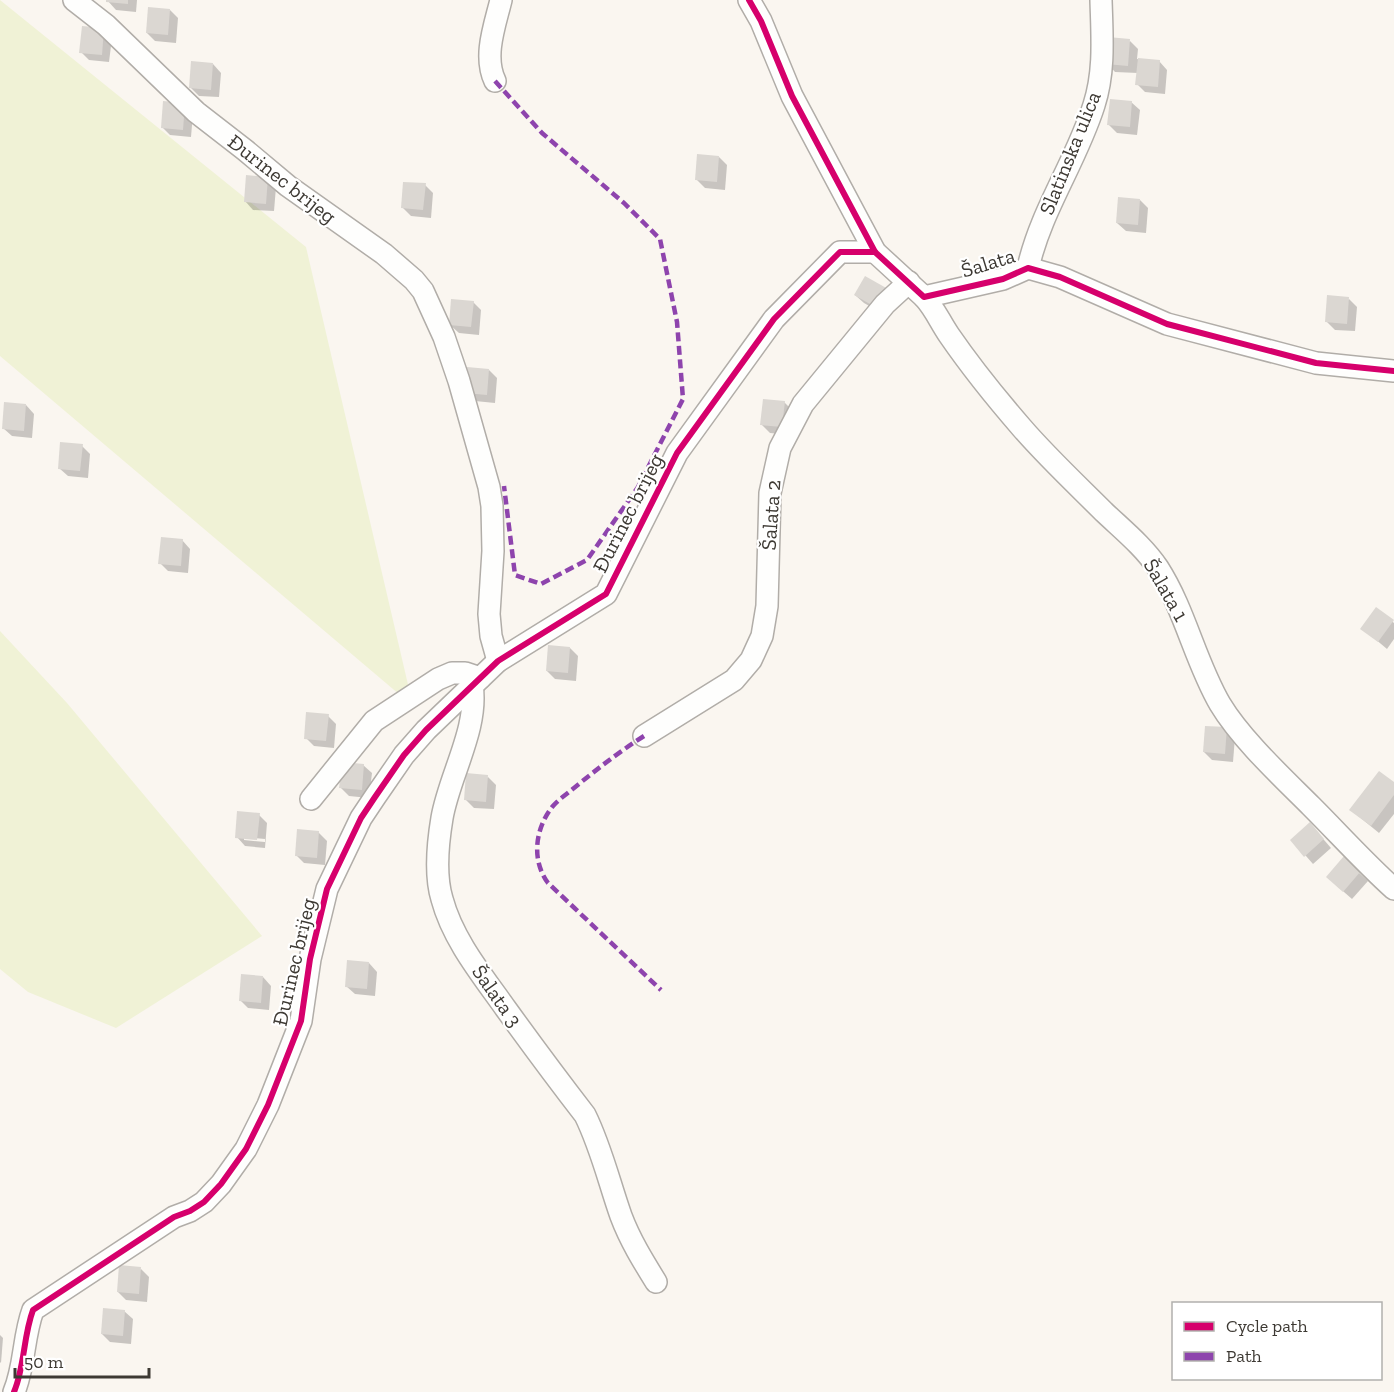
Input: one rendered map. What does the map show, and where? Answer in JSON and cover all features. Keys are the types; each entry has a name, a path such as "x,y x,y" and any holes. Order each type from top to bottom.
{"street":[{"name":"Đurinec brijeg","path":"74,0 106,25 196,112 296,192 384,254 423,291 444,337 459,381 489,487 493,551 489,614 491,636 498,662"},
{"path":"495,81 492,74 491,46 501,0"},
{"path":"749,0 761,21 792,96 875,252 924,297"},
{"name":"Slatinska ulica","path":"1028,268 1044,218 1094,105 1103,52 1101,0"},
{"name":"Đurinec brijeg","path":"14,1392 19,1380 33,1310 174,1217 204,1202 221,1184 246,1149 268,1105 301,1021 310,959 327,889 361,818 404,755 438,717 498,662 606,594 677,453 774,319 840,252 875,252"},
{"name":"Šalata","path":"924,297 1003,279 1028,268 1060,277 1167,324 1316,363 1394,371"},
{"name":"Šalata 2","path":"644,735 734,680 752,660 762,636 767,606 770,493 780,448 803,404 885,304 909,282"},
{"name":"Šalata 1","path":"924,297 934,307 948,333 984,382 1023,429 1139,545 1156,566 1189,632 1206,676 1233,722 1273,768 1394,890"},
{"path":"311,800 374,721 438,679 452,673 465,673 476,682"},
{"name":"Šalata 3","path":"476,682 470,721 442,816 438,854 441,897 454,932 482,976 585,1115 597,1138 622,1218 634,1247 656,1282"}],"green space":[{"path":"0,0 306,247 413,706 0,356"},
{"path":"0,631 67,703 262,936 116,1028 28,992 0,969"}],"building":[{"path":"106,0 128,0 128,4 106,2"},
{"path":"148,7 170,9 168,35 146,33"},
{"path":"82,26 104,28 102,55 79,53"},
{"path":"1108,37 1130,39 1128,66 1106,64"},
{"path":"1138,58 1160,60 1158,87 1135,85"},
{"path":"191,61 213,63 211,90 189,88"},
{"path":"1110,99 1132,101 1130,127 1107,125"},
{"path":"163,101 185,103 183,130 161,128"},
{"path":"697,154 719,156 717,182 695,180"},
{"path":"246,175 268,177 266,204 244,202"},
{"path":"403,182 426,183 423,210 401,208"},
{"path":"1118,197 1140,199 1138,225 1116,223"},
{"path":"865,276 888,289 877,308 854,295"},
{"path":"1327,295 1349,297 1347,324 1325,322"},
{"path":"451,299 474,301 471,327 449,325"},
{"path":"467,367 489,369 487,395 465,393"},
{"path":"763,399 785,401 782,427 760,425"},
{"path":"4,402 26,404 24,431 2,429"},
{"path":"60,442 83,444 80,471 58,469"},
{"path":"161,537 183,539 181,566 158,564"},
{"path":"1376,607 1394,620 1378,642 1360,629"},
{"path":"548,645 570,647 568,673 546,671"},
{"path":"306,712 329,714 326,741 304,739"},
{"path":"1205,726 1227,727 1225,754 1203,752"},
{"path":"342,762 364,764 362,790 339,788"},
{"path":"1379,771 1394,782 1394,795 1371,826 1349,810"},
{"path":"466,773 488,775 486,802 464,800"},
{"path":"237,811 260,813 257,840 235,838"},
{"path":"1310,822 1324,839 1304,857 1290,840"},
{"path":"297,829 319,831 317,858 295,856"},
{"path":"1344,856 1361,871 1343,892 1326,877"},
{"path":"347,960 369,962 367,989 345,987"},
{"path":"241,974 263,976 261,1003 239,1001"},
{"path":"119,1265 141,1267 139,1294 117,1292"},
{"path":"103,1308 125,1310 123,1336 101,1334"}],"marked path":[{"path":"495,81 542,133 624,203 660,239 677,322 683,399 638,487 587,560 541,584 515,575 504,486"},
{"path":"644,736 600,767 553,806 542,824 537,854 548,883 661,990"}],"cycle path":[{"path":"749,0 761,21 792,96 875,252 924,297 1003,279 1028,268 1060,277 1167,324 1316,363 1394,371"},
{"path":"14,1392 33,1310 174,1217 204,1202 221,1184 246,1149 268,1105 301,1021 310,959 327,889 361,818 404,755 426,730 498,661 606,594 677,453 774,319 840,252 875,252"}]}
